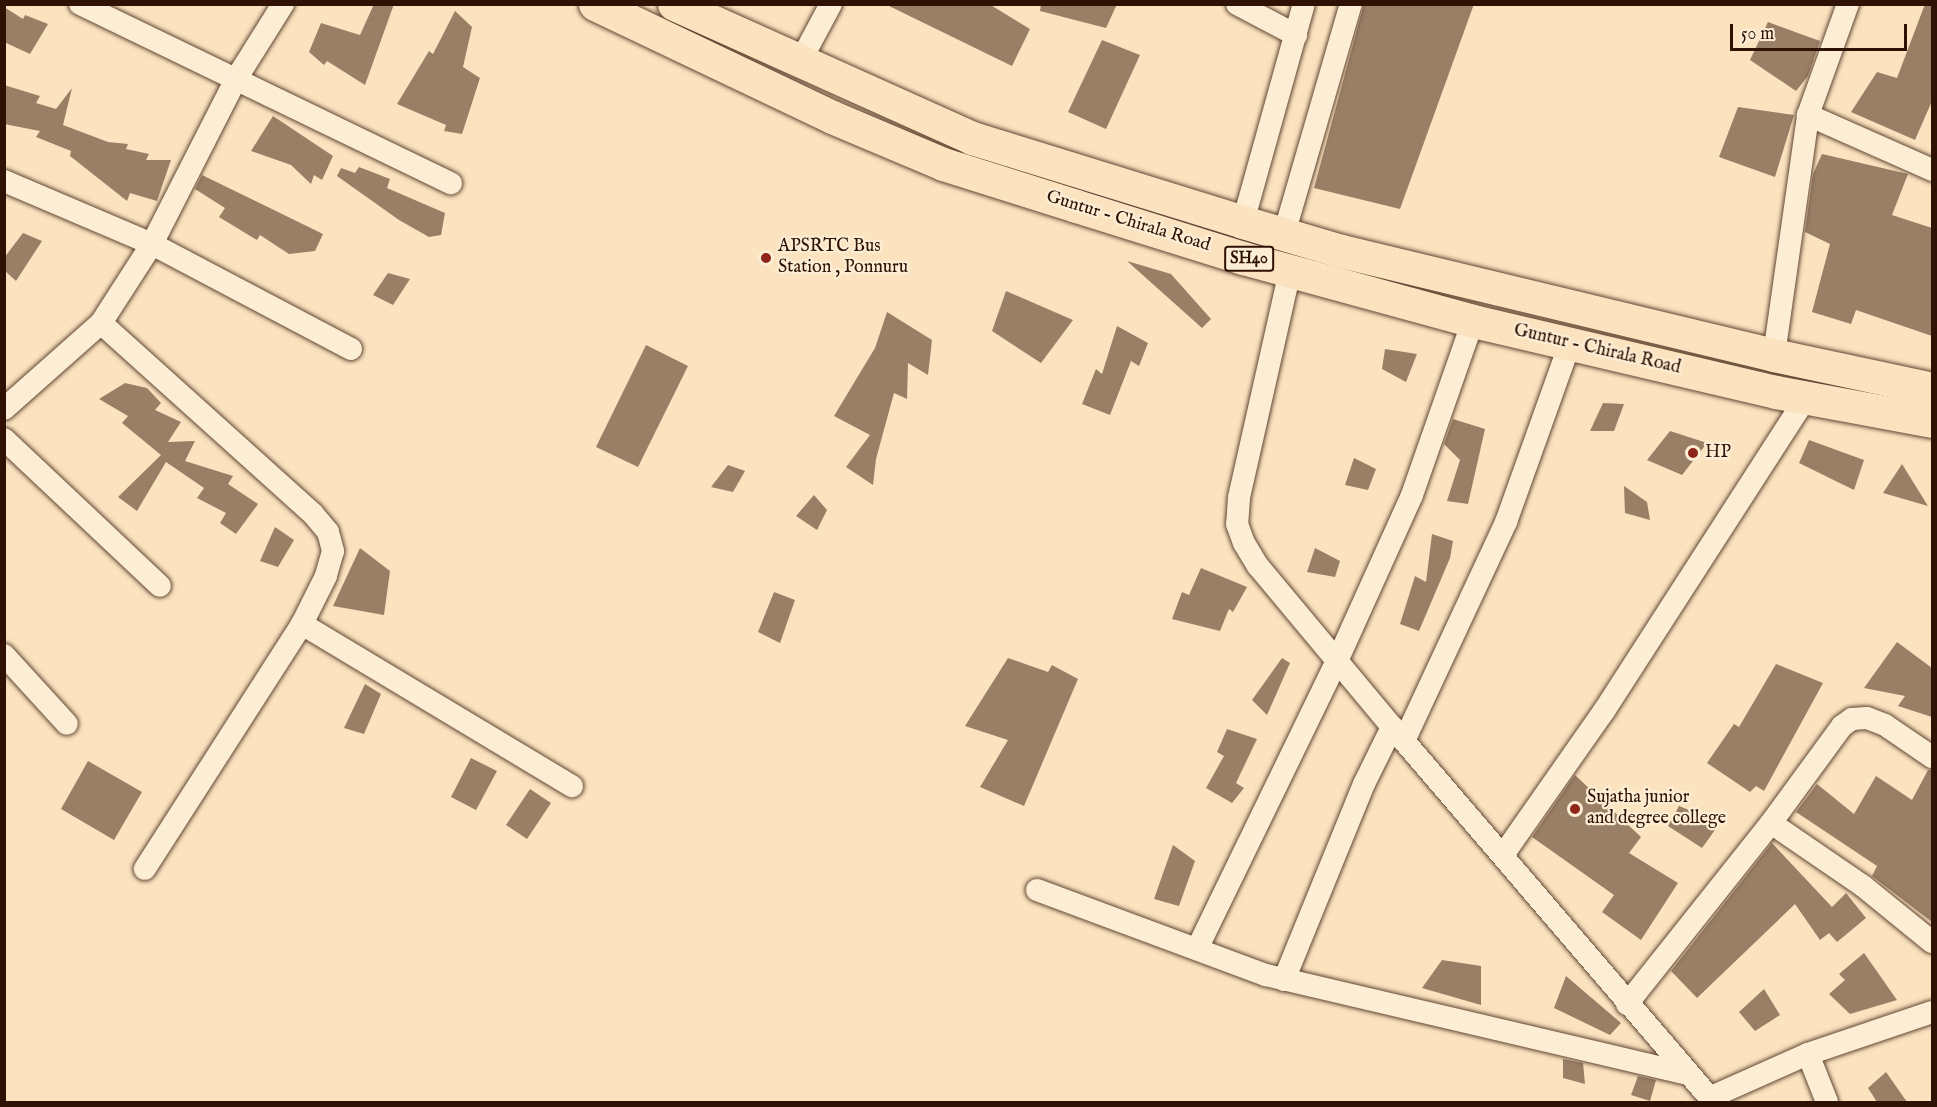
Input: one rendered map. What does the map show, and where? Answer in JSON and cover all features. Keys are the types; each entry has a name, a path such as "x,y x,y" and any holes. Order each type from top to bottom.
{"main road":[{"name":"Guntur - Chirala Road","path":"595,4 832,117 943,164 1290,271 1473,321 1806,398 1932,421"},
{"name":"Guntur - Chirala Road","path":"674,4 972,138 1243,222 1774,355 1932,388"}],"street":[{"path":"80,4 451,183"},
{"path":"4,410 100,323 152,244 236,79 283,4"},
{"path":"800,62 831,4"},
{"path":"1238,4 1296,34"},
{"path":"1243,222 1304,4"},
{"path":"1284,234 1351,4"},
{"path":"1774,355 1808,114 1848,4"},
{"path":"1808,114 1932,170"},
{"path":"4,181 152,244 351,349"},
{"path":"1290,271 1239,498 1237,524 1258,566 1684,1072 1711,1100 1808,1054 1932,1012"},
{"path":"1197,949 1338,659 1412,495 1473,321"},
{"path":"100,323 313,514 328,532 333,551 326,576 302,624 145,869"},
{"path":"1284,980 1364,784 1398,734 1506,522 1570,343"},
{"path":"1503,855 1604,711 1806,398"},
{"path":"4,439 160,586"},
{"path":"302,624 572,786"},
{"path":"4,655 67,724"},
{"path":"1627,1004 1771,823 1842,726 1852,718 1867,718 1885,725 1932,757"},
{"path":"1771,823 1863,886 1932,942"},
{"path":"1037,890 1284,980 1684,1072"},
{"path":"1808,1054 1827,1102"}],"building":[{"path":"374,4 394,4 365,85 327,61 324,65 309,52 321,23 360,35"},
{"path":"885,4 989,4 1030,29 1012,66"},
{"path":"1041,4 1117,4 1106,28 1040,11"},
{"path":"1364,4 1474,4 1400,209 1314,188"},
{"path":"1925,4 1932,4 1932,101 1915,140 1851,112 1877,72 1897,78"},
{"path":"4,7 23,19 25,15 48,24 30,54 4,42"},
{"path":"455,11 472,27 463,67 480,78 462,134 444,131 446,125 397,104 429,51 433,54"},
{"path":"1768,22 1820,41 1808,76 1796,91 1750,60"},
{"path":"1102,40 1140,55 1106,129 1068,112"},
{"path":"4,85 40,96 36,103 56,109 72,88 63,125 108,142 128,144 126,149 149,154 146,160 171,160 157,201 130,193 127,201 70,156 71,151 36,137 40,131 4,124"},
{"path":"1738,107 1794,115 1775,177 1719,157"},
{"path":"273,116 333,156 322,180 314,175 311,184 291,165 251,151"},
{"path":"1822,154 1908,174 1892,215 1932,228 1932,336 1856,310 1851,324 1812,312 1830,244 1805,232 1813,174"},
{"path":"359,167 390,179 387,188 445,213 441,235 429,237 399,220 337,176 341,168 355,173"},
{"path":"202,175 323,234 315,251 289,254 260,235 257,240 219,217 225,208 195,189"},
{"path":"23,233 42,241 16,281 4,270 4,258"},
{"path":"1127,261 1171,274 1211,319 1202,328"},
{"path":"388,273 410,279 393,305 373,295"},
{"path":"1006,291 1073,320 1041,363 992,331"},
{"path":"887,312 932,340 928,375 908,363 907,399 894,393 876,459 873,485 846,467 870,435 834,416 875,348"},
{"path":"1117,326 1148,343 1139,366 1131,361 1110,415 1082,404 1096,369 1102,374"},
{"path":"646,345 688,366 638,467 596,447"},
{"path":"1385,349 1417,354 1406,382 1382,369"},
{"path":"125,383 147,388 161,403 155,410 181,422 168,442 195,441 185,461 233,476 228,484 258,504 236,534 220,523 226,513 197,498 204,488 166,462 137,511 118,497 161,455 122,423 128,416 99,399"},
{"path":"1603,403 1624,404 1614,431 1590,431"},
{"path":"1453,419 1485,429 1468,504 1447,501 1460,460 1444,444"},
{"path":"1670,431 1707,443 1682,475 1647,460"},
{"path":"1809,440 1864,460 1854,490 1799,463"},
{"path":"1354,458 1376,469 1368,490 1345,485"},
{"path":"1902,464 1928,506 1883,493"},
{"path":"728,465 745,471 733,492 711,487"},
{"path":"1624,486 1647,502 1650,520 1625,513"},
{"path":"814,495 827,510 817,530 796,516"},
{"path":"275,527 294,540 278,567 260,561"},
{"path":"1432,534 1453,541 1450,558 1419,631 1400,624 1415,576 1426,582"},
{"path":"360,548 390,571 384,615 333,606"},
{"path":"1315,548 1340,561 1335,577 1307,572"},
{"path":"1201,568 1247,587 1233,612 1229,609 1220,631 1172,619 1182,592 1189,595"},
{"path":"774,592 795,600 780,643 758,632"},
{"path":"1897,642 1932,668 1932,717 1898,706 1905,696 1864,688"},
{"path":"1008,658 1048,672 1052,665 1078,679 1024,806 980,787 1008,740 965,726"},
{"path":"1282,658 1290,663 1267,715 1252,700"},
{"path":"1776,664 1823,683 1764,791 1756,786 1750,792 1707,763 1734,724 1739,727"},
{"path":"365,684 381,694 364,734 344,728"},
{"path":"1227,729 1257,739 1236,783 1244,788 1232,803 1206,788 1224,756 1217,752"},
{"path":"471,758 497,771 476,810 451,797"},
{"path":"88,761 142,792 114,840 61,809"},
{"path":"1928,770 1932,770 1932,922 1872,876 1877,866 1796,812 1817,784 1854,814 1876,776 1912,800"},
{"path":"1575,775 1641,837 1629,853 1678,883 1641,940 1602,912 1614,895 1532,837"},
{"path":"530,789 551,803 527,839 506,825"},
{"path":"1679,806 1720,823 1702,848 1668,826"},
{"path":"1772,843 1832,907 1846,893 1866,918 1837,942 1829,933 1820,940 1795,904 1697,998 1671,971"},
{"path":"1173,845 1195,861 1179,906 1154,899"},
{"path":"1864,953 1897,1000 1850,1014 1829,994 1845,980 1839,974"},
{"path":"1442,960 1481,966 1481,1005 1422,988"},
{"path":"1566,976 1621,1023 1610,1035 1554,1008"},
{"path":"1764,989 1780,1015 1755,1031 1739,1012"},
{"path":"1563,1059 1583,1063 1585,1084 1563,1078"},
{"path":"1886,1072 1907,1102 1877,1102 1868,1088"},
{"path":"1638,1076 1656,1080 1650,1101 1631,1095"}],"place":[{"name":"APSRTC Bus Station , Ponnuru","path":"766,258"},
{"name":"HP","path":"1693,453"},
{"name":"Sujatha junior and degree college","path":"1575,809"}]}
